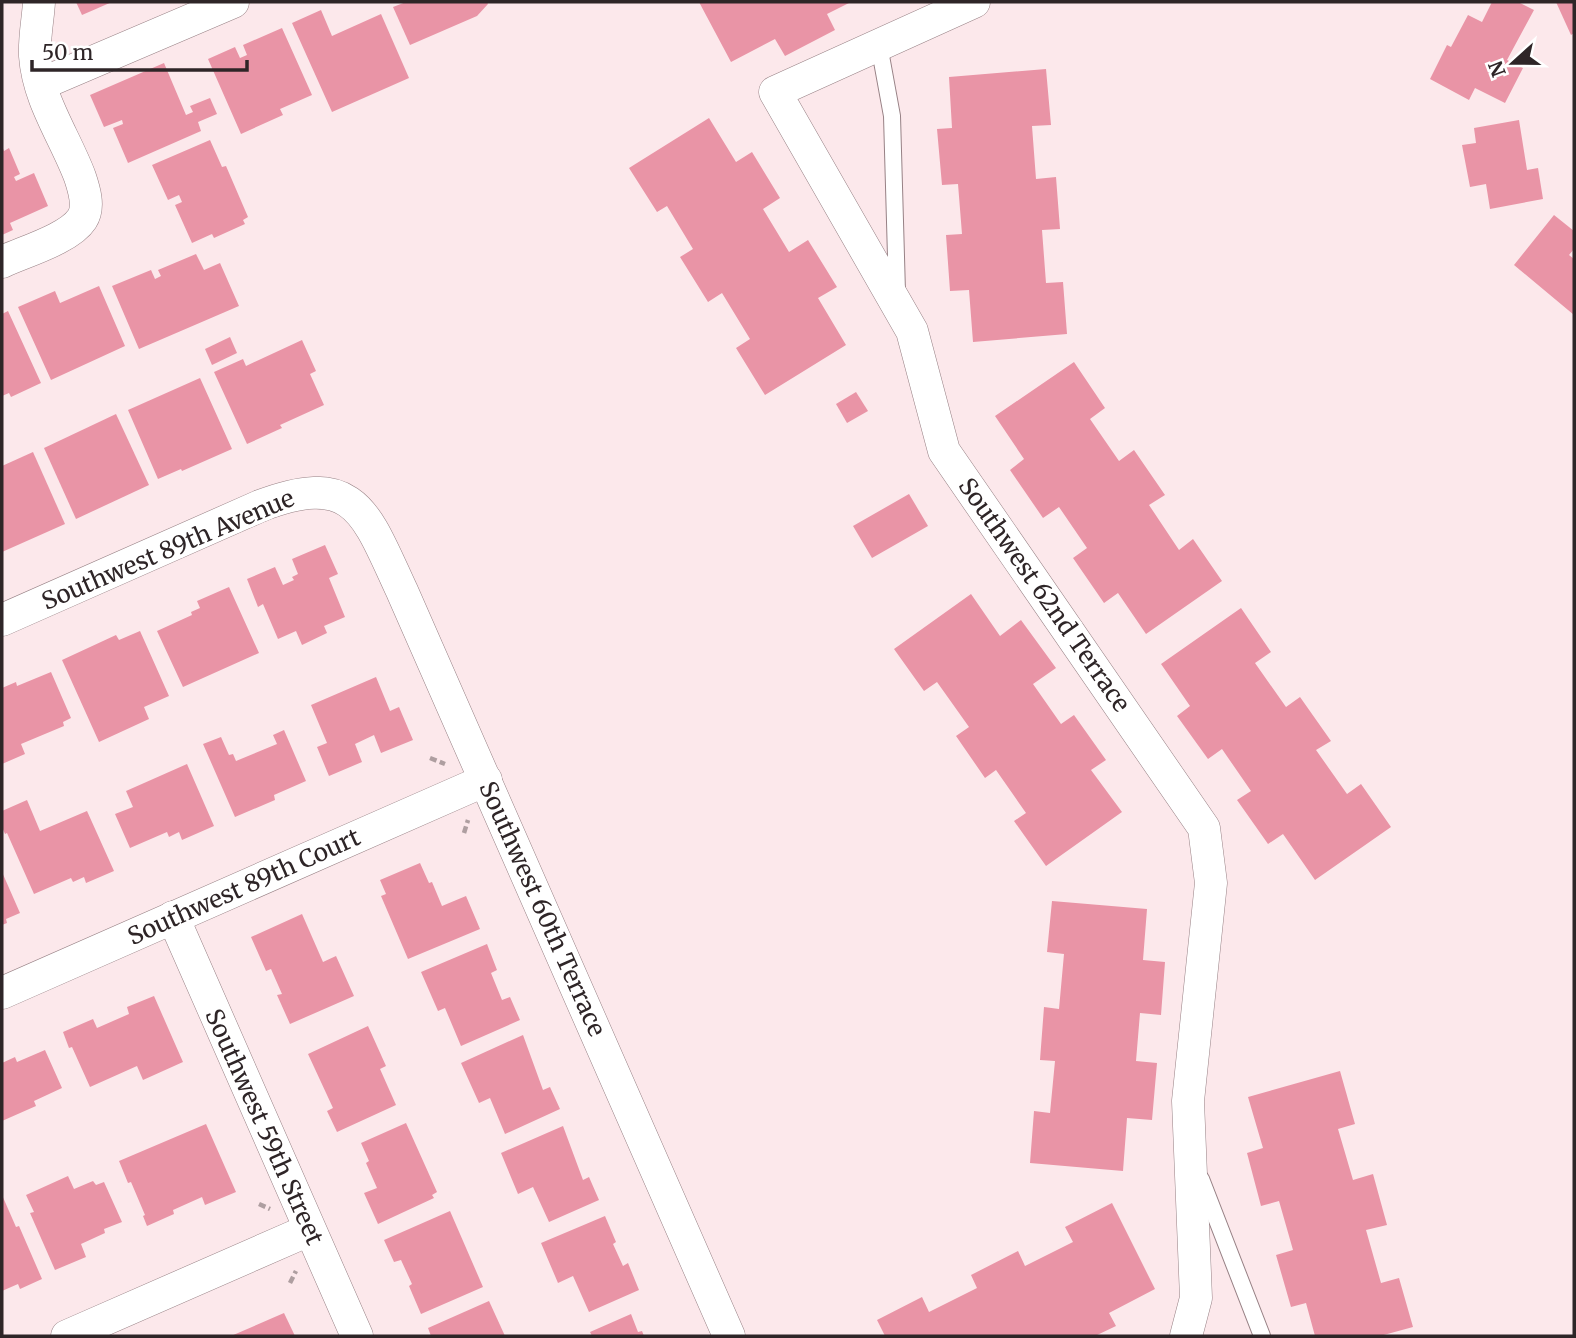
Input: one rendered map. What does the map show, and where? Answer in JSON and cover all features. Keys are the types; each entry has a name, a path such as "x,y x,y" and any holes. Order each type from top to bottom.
{"street":[{"path":"2,262 59,237 82,220 86,211 80,176 51,113 35,59 39,2"},
{"path":"41,84 233,2"},
{"name":"Southwest 62nd Terrace","path":"974,2 775,92 912,331 944,451 1204,828 1211,883 1188,1101 1196,1298 1186,1336"},
{"name":"Southwest 89th Avenue","path":"2,620 267,504 306,492 336,494"},
{"name":"Southwest 60th Terrace","path":"336,494 356,509 379,542 730,1336"},
{"name":"Southwest 89th Court","path":"2,993 485,780"},
{"name":"Southwest 59th Street","path":"173,918 357,1336"},
{"path":"67,1336 309,1230"}],"lane":[{"path":"879,45 892,116 898,309"},
{"path":"1190,1152 1262,1336"}],"path":[{"path":"430,758 445,764"},
{"path":"464,832 468,819"},
{"path":"290,1283 297,1267"}],"building":[{"path":"76,2 112,2 82,15"},
{"path":"406,2 488,4 477,16 410,45 393,7"},
{"path":"699,2 851,2 827,14 835,30 785,56 775,39 731,62"},
{"path":"1492,2 1518,2 1534,10 1507,60 1523,68 1505,103 1475,88 1469,100 1430,79 1447,45 1451,47 1468,15 1482,22"},
{"path":"1556,2 1574,2 1574,33 1571,35"},
{"path":"321,10 332,36 381,14 409,78 332,112 292,23"},
{"path":"282,28 312,95 280,109 283,115 241,134 208,59 235,47 240,58 247,55 243,45"},
{"path":"164,63 186,115 193,112 190,106 210,98 217,114 198,122 201,131 128,163 113,128 123,124 122,120 104,127 90,95"},
{"path":"1046,69 1051,125 1032,126 1036,179 1056,177 1060,229 1042,230 1046,283 1063,282 1067,334 973,342 969,290 950,291 946,235 962,234 958,184 942,185 937,129 952,128 949,77"},
{"path":"709,118 736,162 752,152 780,198 763,209 789,252 808,240 837,287 818,298 846,345 765,395 736,348 750,339 722,293 708,302 680,257 693,249 667,206 657,212 629,168"},
{"path":"1519,120 1527,170 1538,168 1543,199 1490,209 1486,184 1470,187 1462,145 1476,143 1474,128"},
{"path":"210,140 222,167 226,166 248,217 243,220 245,224 214,238 212,234 192,243 175,205 182,202 179,195 168,200 152,165"},
{"path":"2,146 4,151 9,148 20,174 14,177 16,181 34,173 48,206 10,223 13,230 2,235"},
{"path":"1554,215 1574,231 1574,249 1569,255 1574,259 1574,315 1514,265"},
{"path":"196,254 204,270 220,263 239,306 139,349 112,286 151,270 155,279 161,276 158,270"},
{"path":"99,286 125,346 51,380 18,307 55,291 60,303"},
{"path":"8,311 41,383 11,397 9,393 2,396 2,314"},
{"path":"230,337 237,353 212,365 205,349"},
{"path":"302,340 316,371 310,374 324,405 247,444 214,372 243,359 246,366"},
{"path":"1074,362 1105,408 1090,419 1119,461 1134,450 1165,495 1149,505 1179,550 1193,539 1222,581 1146,634 1118,593 1104,603 1073,558 1087,548 1059,507 1043,518 1010,470 1024,459 995,416"},
{"path":"200,378 232,449 158,479 128,410"},
{"path":"856,392 868,411 847,423 836,404"},
{"path":"116,414 149,485 76,519 44,448"},
{"path":"33,452 65,524 2,552 2,466"},
{"path":"909,494 928,526 872,558 853,526"},
{"path":"325,545 338,574 329,578 345,617 324,626 327,633 302,645 296,631 278,639 263,604 258,607 247,579 275,567 283,585 294,580 292,577 298,574 292,559"},
{"path":"229,587 259,653 183,687 157,631 192,615 191,612 200,608 197,601"},
{"path":"971,594 1000,636 1021,620 1056,668 1033,684 1061,724 1074,715 1106,760 1091,770 1122,812 1046,866 1014,821 1026,813 996,770 985,778 956,736 969,727 937,682 924,691 894,649"},
{"path":"1241,608 1271,652 1255,663 1286,707 1300,697 1331,741 1316,750 1347,794 1361,784 1391,827 1315,880 1283,834 1268,844 1237,800 1251,791 1222,749 1208,759 1177,716 1190,706 1161,664"},
{"path":"140,631 169,696 144,707 149,719 99,742 62,660 116,635 119,640"},
{"path":"51,672 71,718 63,722 64,726 21,744 25,754 2,764 2,688 16,682 17,686"},
{"path":"376,677 390,711 399,707 413,740 381,753 374,735 355,744 362,762 329,776 317,747 327,743 311,705"},
{"path":"284,730 306,781 274,795 275,800 235,817 203,744 221,737 229,755 233,754 236,761 277,744 273,735"},
{"path":"187,764 214,826 182,840 179,832 169,837 167,832 130,848 115,814 133,807 126,791"},
{"path":"27,800 40,831 87,811 114,871 86,883 84,877 73,882 71,878 34,894 2,827 2,811"},
{"path":"420,863 442,906 466,896 480,929 408,959 381,896 386,894 380,880"},
{"path":"2,872 20,913 6,919 7,923 2,925"},
{"path":"1052,901 1147,909 1143,960 1165,962 1161,1015 1140,1013 1136,1061 1157,1063 1152,1120 1127,1118 1123,1171 1030,1163 1034,1111 1050,1113 1055,1061 1040,1060 1044,1007 1059,1009 1064,954 1047,952"},
{"path":"302,914 323,962 336,956 354,996 290,1024 277,995 282,994 271,969 266,971 251,937"},
{"path":"487,944 497,970 491,973 502,1000 510,997 520,1020 461,1046 445,1008 438,1011 421,972"},
{"path":"154,996 183,1062 143,1080 137,1066 90,1087 63,1032 93,1019 97,1028 129,1014 127,1007"},
{"path":"368,1026 386,1066 380,1069 396,1105 337,1132 327,1111 333,1108 308,1054"},
{"path":"523,1035 543,1090 550,1087 560,1109 505,1134 490,1098 479,1103 461,1063"},
{"path":"45,1050 62,1088 34,1101 36,1106 2,1121 2,1063 15,1057 17,1062"},
{"path":"1340,1071 1355,1124 1338,1129 1353,1180 1373,1174 1387,1225 1366,1230 1381,1283 1399,1278 1413,1327 1380,1336 1315,1336 1306,1303 1291,1307 1276,1255 1293,1250 1279,1201 1261,1206 1247,1153 1263,1148 1248,1097"},
{"path":"406,1123 437,1192 432,1195 434,1198 378,1224 364,1193 377,1188 361,1143"},
{"path":"206,1124 236,1192 205,1205 202,1197 147,1226 131,1182 128,1183 119,1161"},
{"path":"563,1126 583,1180 589,1177 599,1200 549,1222 533,1187 518,1194 501,1153"},
{"path":"68,1176 74,1189 93,1181 96,1185 104,1182 122,1222 104,1229 105,1233 81,1244 86,1257 55,1270 30,1213 34,1212 26,1195"},
{"path":"2,1195 42,1279 20,1289 18,1284 2,1291"},
{"path":"1112,1203 1155,1289 1109,1313 1116,1326 1095,1336 885,1336 877,1320 922,1297 929,1312 977,1288 971,1275 1018,1251 1025,1266 1073,1242 1065,1227"},
{"path":"450,1211 483,1287 421,1314 401,1260 394,1262 384,1240"},
{"path":"605,1216 623,1266 628,1263 639,1290 589,1312 573,1276 558,1283 541,1243"},
{"path":"489,1301 505,1336 431,1336 428,1328"},
{"path":"284,1313 295,1336 231,1336"},
{"path":"631,1314 638,1332 642,1331 644,1336 592,1336 590,1332"}]}
